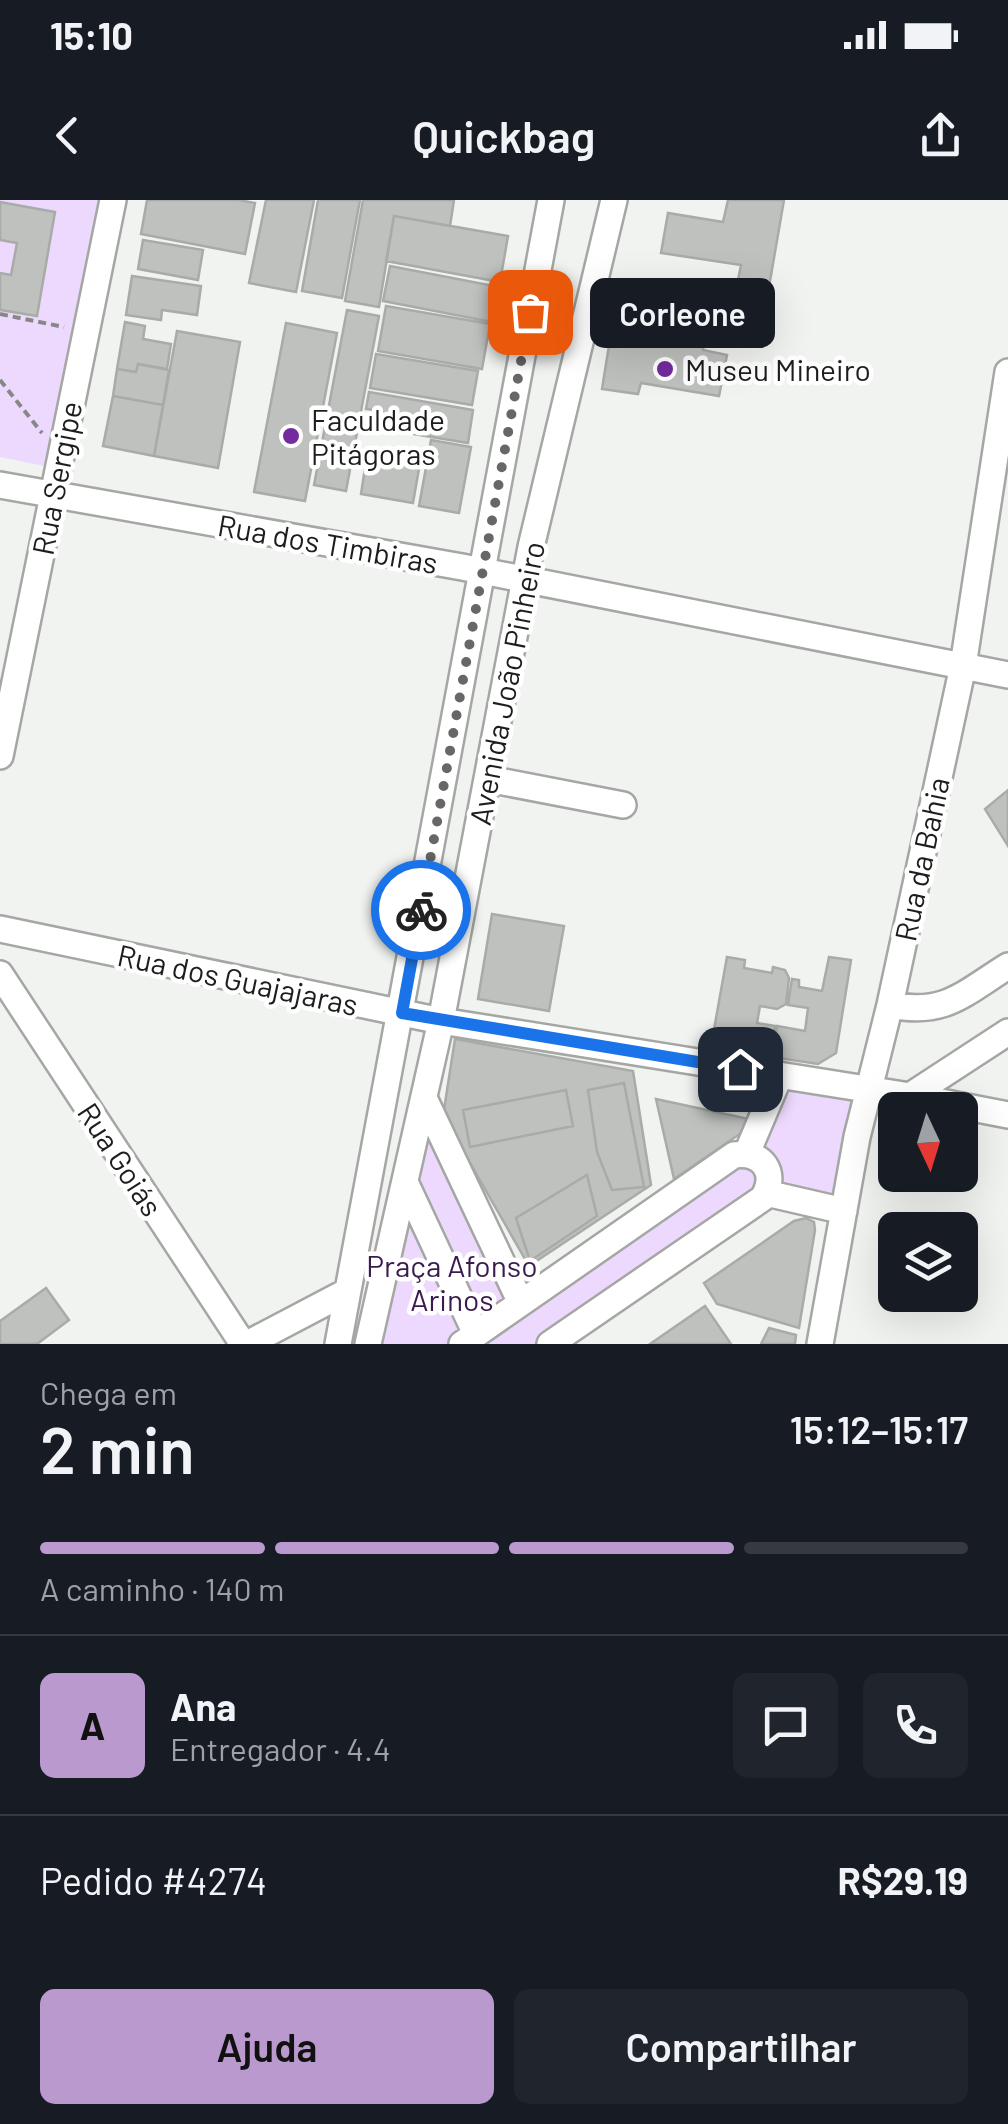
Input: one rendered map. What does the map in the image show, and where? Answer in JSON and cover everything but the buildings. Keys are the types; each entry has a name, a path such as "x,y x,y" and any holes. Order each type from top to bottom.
{"street":[{"name":"Rua Sergipe","path":"0,756 112,200"},
{"name":"Avenida João Pinheiro","path":"338,1344 551,200"},
{"name":"Avenida João Pinheiro","path":"372,1339 442,1021 525,580 614,200"},
{"name":"Rua da Bahia","path":"820,1344 869,1090 963,666 1008,372"},
{"name":"Rua dos Timbiras","path":"0,485 482,571 1008,674"},
{"path":"488,779 623,804"},
{"name":"Rua dos Guajajaras","path":"0,929 442,1021 883,1092"},
{"path":"890,1005 916,1010 943,1006 1008,966"},
{"name":"Rua Goiás","path":"0,974 245,1344"},
{"path":"916,1092 1008,1032"},
{"path":"747,1153 780,1075"},
{"path":"424,1098 521,1302"},
{"name":"Rua dos Guajajaras","path":"978,1109 1008,1115"},
{"path":"406,1184 469,1339 734,1155 747,1153 765,1163 770,1174 766,1193 552,1344"},
{"path":"766,1193 844,1211"},
{"path":"245,1344 346,1292"}],"path":[{"path":"0,314 86,332"},
{"path":"0,380 61,456"}],"green space":[{"path":"0,200 113,200 59,469 0,457"},
{"name":"Praça Afonso Arinos","path":"777,1075 869,1090 842,1221 762,1198 565,1344 376,1344 426,1088 529,1297 734,1155"}],"way so far":[{"path":"421,910 530,312"}],"place":[{"name":"Corleone","path":"530,312"},
{"name":"Museu Mineiro","path":"665,369"},
{"name":"Faculdade Pitágoras","path":"291,436"}],"route":[{"path":"421,910 402,1013 740,1069"}]}
